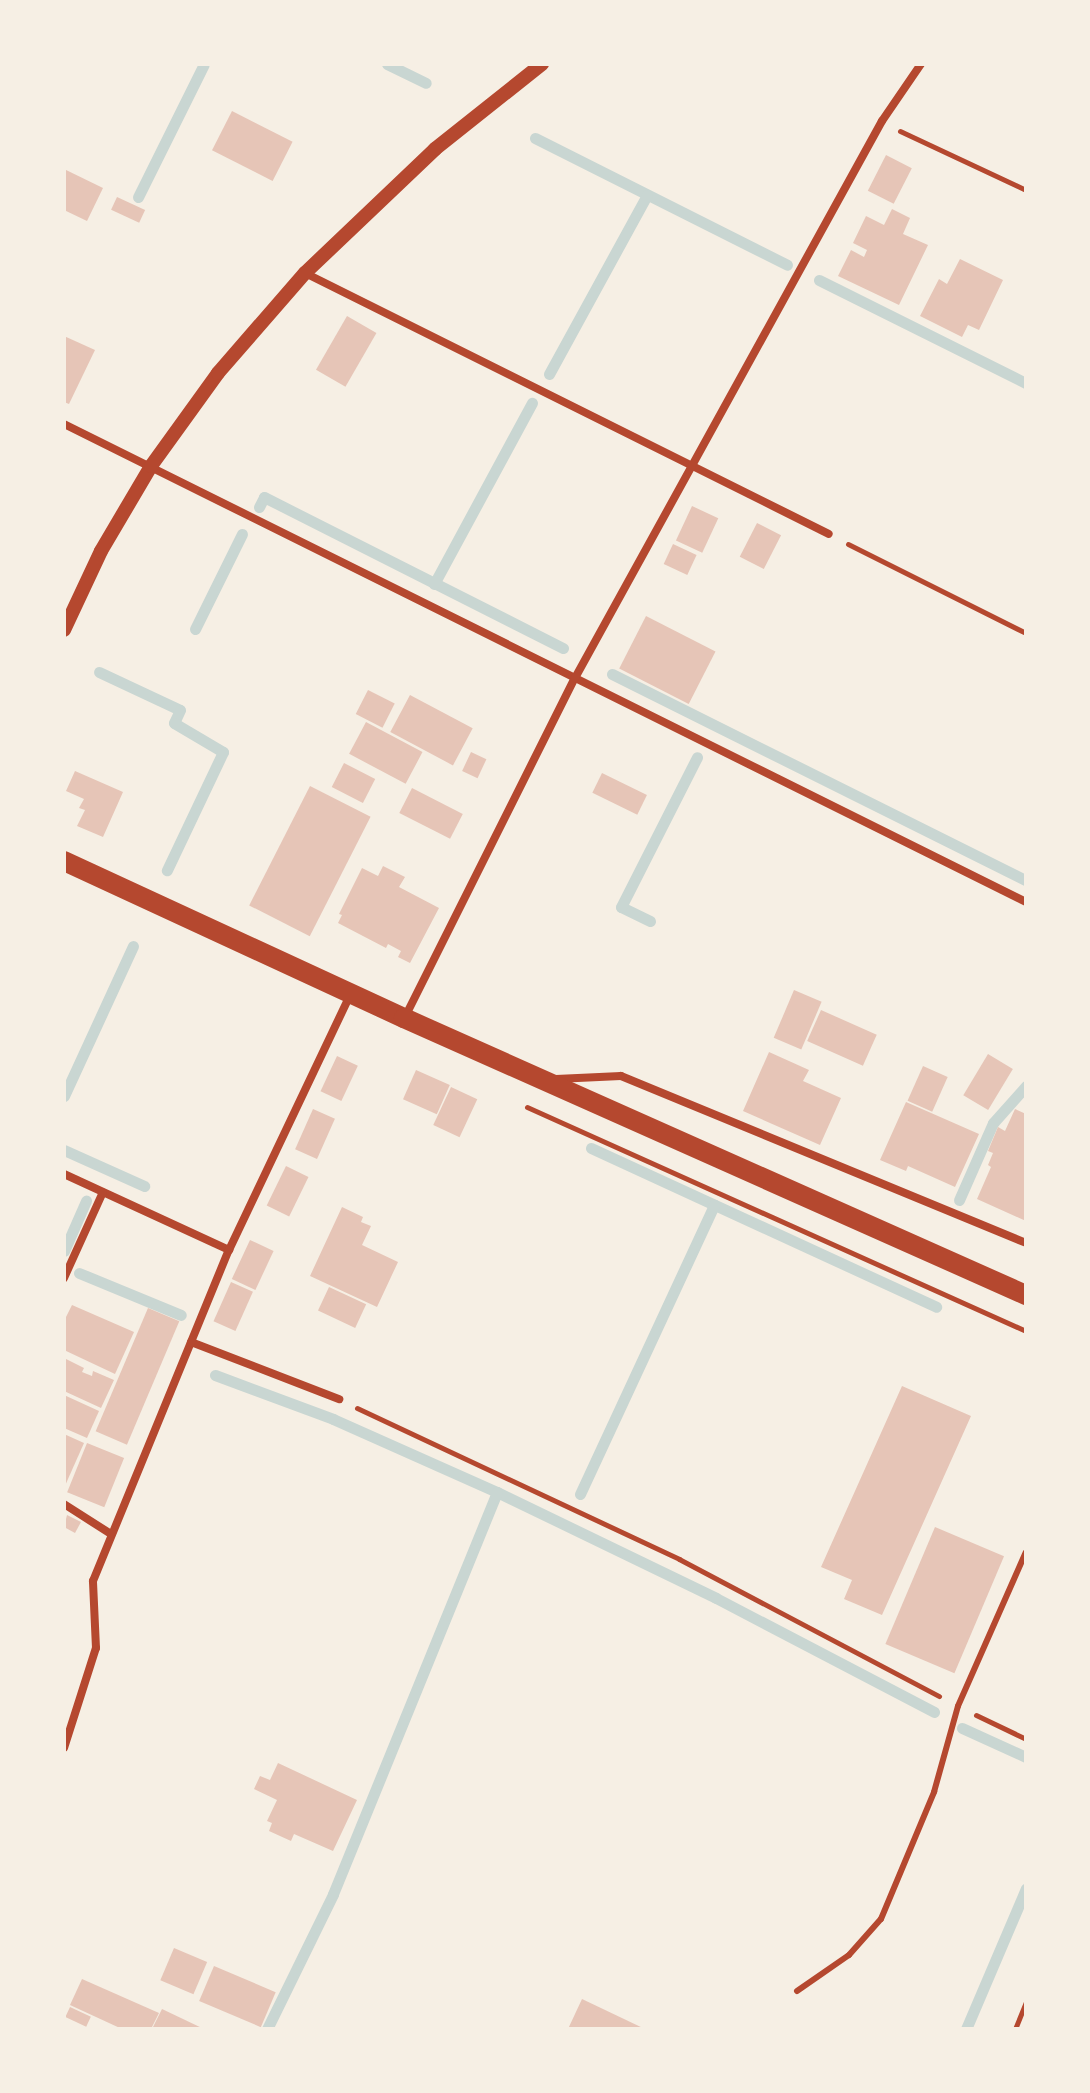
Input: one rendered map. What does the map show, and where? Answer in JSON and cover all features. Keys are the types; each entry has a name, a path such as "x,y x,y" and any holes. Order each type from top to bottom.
{"main road":[{"path":"64,861 404,1018 1026,1295"}],"street":[{"path":"64,630 101,551 151,466 218,373 305,273 435,149 542,64"},
{"path":"404,1018 575,678 882,121 921,64"},
{"path":"305,273 829,534"},
{"path":"64,424 1026,902"},
{"path":"64,1748 96,1648 93,1581 229,1250 351,992"},
{"path":"545,1079 621,1076 1026,1243"},
{"path":"64,1174 229,1250"},
{"path":"64,1278 103,1192"},
{"path":"191,1342 339,1399"},
{"path":"64,1504 111,1534"}],"lane":[{"path":"797,1991 849,1955 881,1919 934,1792 958,1706 1026,1552"}],"path":[{"path":"882,121 1026,190"},
{"path":"829,534 1026,633"},
{"path":"518,1103 1026,1331"},
{"path":"339,1399 679,1559 1026,1739"},
{"path":"1015,2029 1026,2002"}],"building":[{"path":"232,111 293,142 273,181 212,150"},
{"path":"886,155 912,168 894,204 868,191"},
{"path":"64,169 103,188 87,221 64,210"},
{"path":"117,197 145,210 139,223 111,210"},
{"path":"892,209 910,218 903,234 928,245 899,305 838,276 851,250 864,257 867,250 853,243 866,216 884,225"},
{"path":"960,259 1003,280 979,330 968,325 962,337 920,316 939,279 947,284"},
{"path":"347,316 376,333 345,387 316,370"},
{"path":"64,336 95,350 69,404 64,402"},
{"path":"692,506 718,518 702,553 676,540"},
{"path":"757,523 781,535 764,569 740,557"},
{"path":"673,544 697,555 687,575 664,564"},
{"path":"646,616 715,651 689,704 619,669"},
{"path":"368,690 395,704 382,728 356,714"},
{"path":"410,695 473,728 453,765 390,732"},
{"path":"366,722 423,752 406,784 349,754"},
{"path":"471,752 486,759 478,778 462,771"},
{"path":"344,763 375,779 363,803 332,787"},
{"path":"75,771 123,792 103,837 77,826 85,810 79,808 84,799 66,791"},
{"path":"602,773 647,795 637,815 592,793"},
{"path":"310,786 371,817 310,936 249,905"},
{"path":"412,788 463,814 450,839 399,813"},
{"path":"383,866 405,877 399,887 439,908 410,963 398,957 401,951 388,944 386,948 338,923 342,915 339,914 362,868 378,876"},
{"path":"794,990 822,1002 801,1050 774,1038"},
{"path":"821,1010 877,1035 863,1066 807,1041"},
{"path":"769,1052 809,1070 803,1081 841,1098 820,1145 743,1111"},
{"path":"988,1054 1013,1069 988,1110 963,1095"},
{"path":"337,1056 358,1066 341,1101 321,1091"},
{"path":"923,1066 948,1077 932,1112 908,1101"},
{"path":"416,1070 450,1085 437,1114 403,1099"},
{"path":"451,1087 477,1099 460,1137 433,1125"},
{"path":"906,1102 979,1134 955,1187 908,1166 906,1171 880,1160"},
{"path":"313,1109 335,1119 317,1159 295,1149"},
{"path":"1015,1109 1026,1114 1026,1221 977,1199 991,1167 988,1165 993,1153 988,1151 998,1127 1005,1131"},
{"path":"286,1166 308,1177 289,1217 267,1206"},
{"path":"342,1207 363,1217 361,1222 371,1226 362,1245 398,1262 377,1307 310,1276"},
{"path":"250,1240 274,1251 255,1290 232,1279"},
{"path":"231,1282 253,1292 235,1331 214,1321"},
{"path":"329,1287 366,1304 355,1328 318,1311"},
{"path":"72,1305 134,1332 115,1374 64,1350 64,1321"},
{"path":"148,1308 179,1321 127,1445 96,1431"},
{"path":"64,1358 84,1368 82,1372 92,1376 93,1371 114,1380 101,1408 64,1391"},
{"path":"902,1386 971,1416 882,1615 844,1599 852,1580 821,1567"},
{"path":"64,1395 99,1411 87,1438 64,1428"},
{"path":"64,1434 84,1443 64,1488"},
{"path":"87,1443 124,1458 104,1507 67,1492"},
{"path":"67,1515 81,1522 75,1533 64,1527"},
{"path":"935,1527 1004,1556 954,1673 885,1644"},
{"path":"278,1763 357,1800 333,1851 294,1834 291,1841 269,1831 272,1823 267,1821 277,1800 254,1789 260,1776 270,1780"},
{"path":"174,1948 207,1962 193,1994 160,1980"},
{"path":"214,1966 276,1992 261,2027 199,2001"},
{"path":"82,1979 159,2013 151,2029 122,2029 70,2005"},
{"path":"582,1999 645,2029 568,2029"},
{"path":"70,2007 91,2017 86,2027 65,2017"},
{"path":"162,2009 204,2029 152,2029"}],"waterway":[{"path":"138,197 204,64"},
{"path":"387,64 426,83"},
{"path":"535,138 787,265"},
{"path":"549,374 647,195"},
{"path":"819,280 1026,383"},
{"path":"434,584 532,403"},
{"path":"259,507 264,497 563,648"},
{"path":"195,629 242,534"},
{"path":"99,672 180,710 174,723 223,752 167,870"},
{"path":"612,674 1026,880"},
{"path":"650,921 621,907 697,757"},
{"path":"64,1096 133,946"},
{"path":"959,1200 993,1123 1026,1086"},
{"path":"591,1148 936,1307"},
{"path":"64,1150 144,1186"},
{"path":"64,1251 86,1201"},
{"path":"580,1494 714,1205"},
{"path":"79,1273 181,1315"},
{"path":"215,1375 333,1419 497,1492 716,1598 934,1712"},
{"path":"267,2029 333,1894 497,1492"},
{"path":"962,1728 1026,1757"},
{"path":"966,2029 1026,1888"}]}
